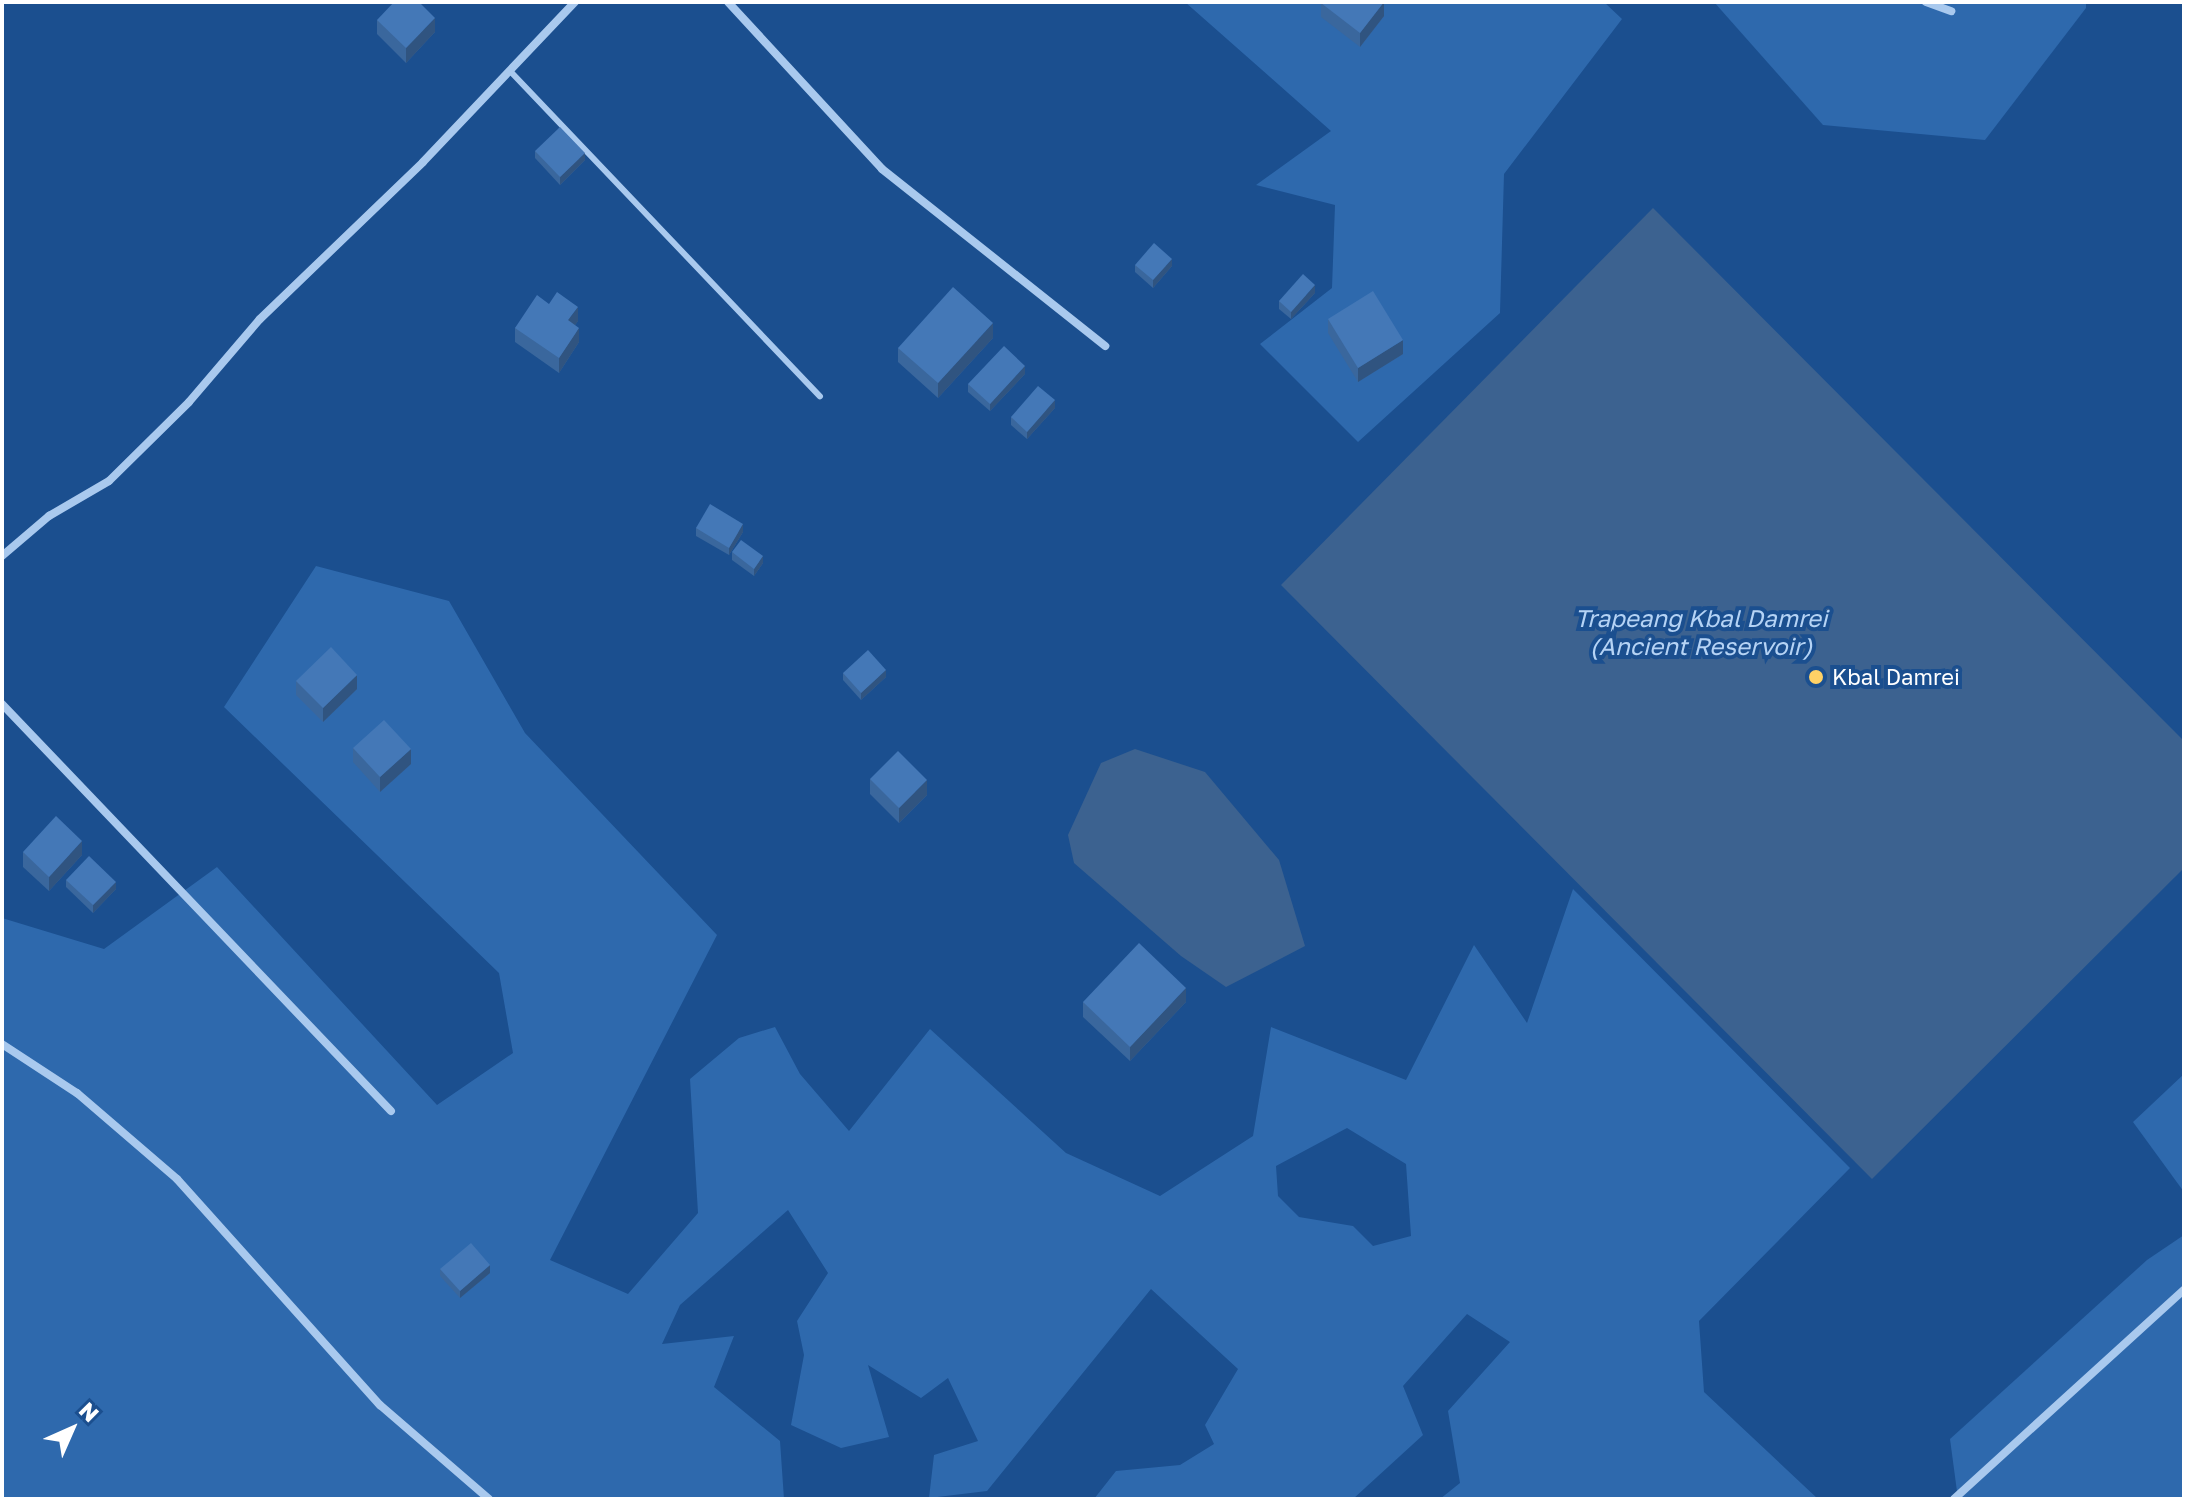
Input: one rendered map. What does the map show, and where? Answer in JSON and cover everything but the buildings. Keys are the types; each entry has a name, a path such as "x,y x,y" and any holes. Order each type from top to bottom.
{"street":[{"path":"2,556 49,516 109,481 189,402 260,319 511,72 575,2"},
{"path":"728,2 882,169 1105,346"},
{"path":"1926,2 1951,11"},
{"path":"2,704 391,1111"},
{"path":"2,1044 77,1093 177,1179 380,1405 489,1499"},
{"path":"1954,1499 2184,1290"}],"lane":[{"path":"511,72 820,396"}],"shaded area":[{"path":"1185,2 1604,2 1622,19 1504,174 1500,313 1358,442 1260,344 1332,288 1335,205 1256,185 1331,131"},
{"path":"1714,2 2086,2 2086,8 1985,140 1823,125"},
{"path":"316,566 449,601 525,733 717,935 550,1260 628,1294 698,1213 690,1079 739,1038 775,1027 800,1074 849,1131 930,1029 1066,1153 1160,1196 1253,1136 1271,1027 1406,1080 1474,945 1527,1023 1573,889 1850,1168 1699,1321 1704,1392 1818,1499 1440,1499 1460,1483 1448,1411 1510,1342 1467,1314 1403,1386 1423,1435 1353,1499 1094,1499 1116,1471 1180,1465 1214,1444 1205,1425 1238,1369 1151,1289 987,1491 929,1498 934,1455 978,1441 948,1378 921,1398 868,1365 889,1437 841,1448 791,1425 804,1355 797,1321 828,1273 788,1210 680,1305 662,1344 734,1336 714,1387 780,1441 784,1499 2,1499 2,918 104,949 217,867 437,1105 513,1053 499,973 224,707","holes":["1347,1128 1406,1164 1411,1236 1373,1246 1353,1226 1299,1217 1278,1196 1276,1166"]},
{"path":"2184,1074 2184,1192 2133,1122"},
{"path":"2184,1235 2184,1499 1958,1499 1950,1439 2147,1260"}],"water":[{"name":"Trapeang Kbal Damrei (Ancient Reservoir)","path":"1653,208 2184,741 2184,868 1872,1179 1281,585"},
{"path":"1135,749 1205,772 1279,860 1305,946 1226,987 1181,956 1074,863 1068,835 1101,763"}],"place":[{"name":"Kbal Damrei","path":"1816,677"}]}
